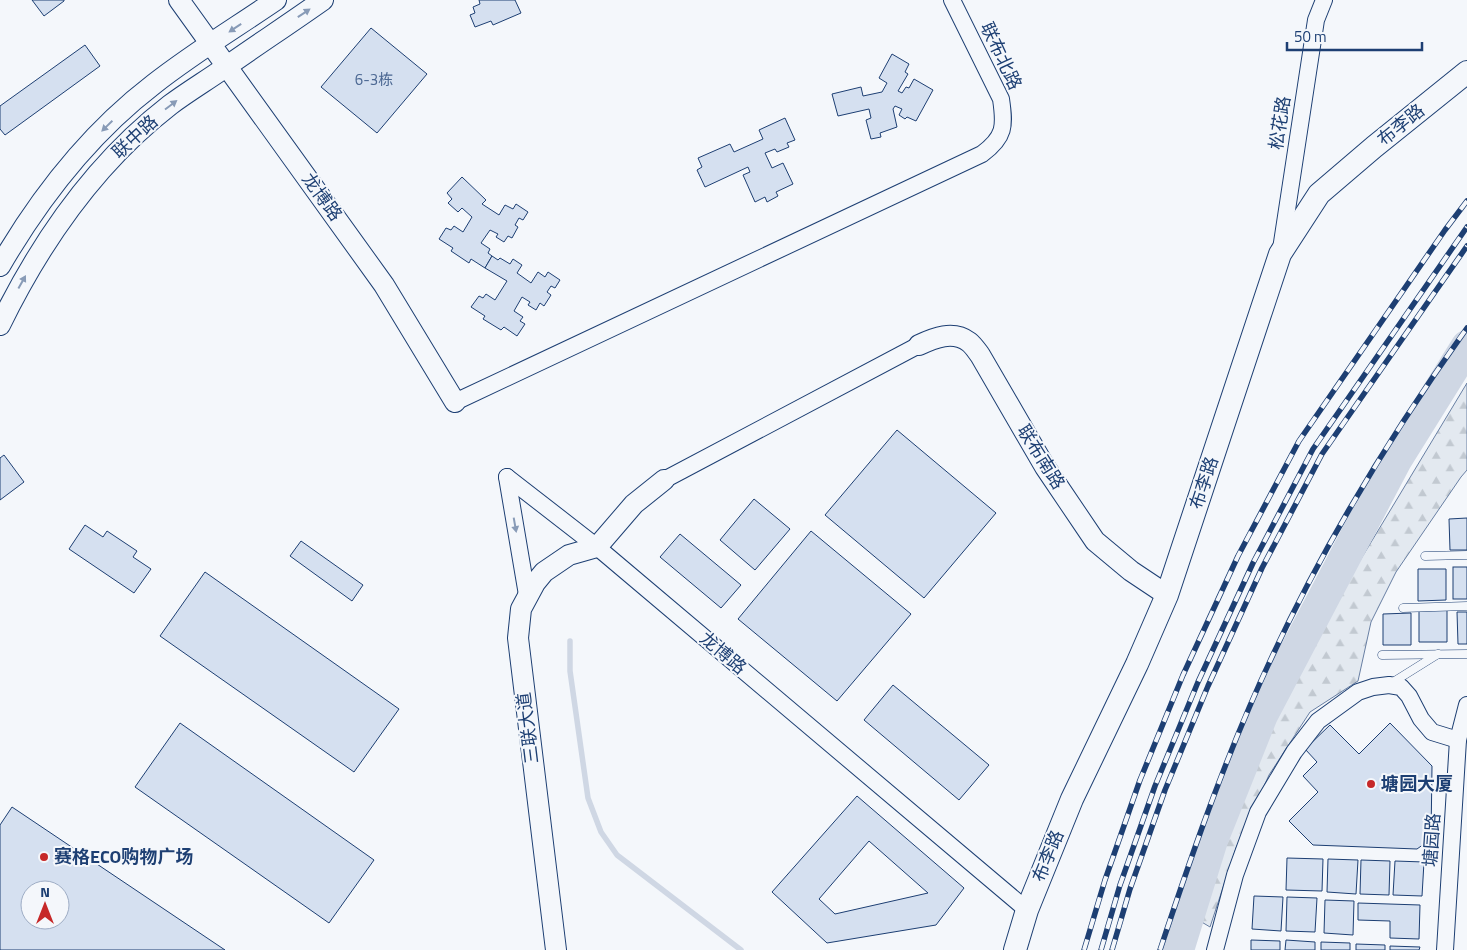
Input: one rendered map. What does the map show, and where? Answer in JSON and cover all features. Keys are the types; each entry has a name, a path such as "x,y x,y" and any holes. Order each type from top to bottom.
{"main road":[{"name":"布李路","path":"1014,950 1027,910 1072,799 1137,664 1167,595 1280,254 1319,194 1467,72"}],"street":[{"name":"龙博路","path":"179,0 384,285 455,402"},
{"name":"联中路","path":"0,266 40,202 93,139 154,84 276,0"},
{"name":"联中路","path":"0,325 20,284 40,250 86,187 112,158 140,130 170,105 323,0"},
{"name":"联布北路","path":"455,402 982,154 994,144 1002,131 1004,115 1001,99 952,0"},
{"name":"松花路","path":"1280,254 1316,20 1324,0"},
{"name":"联布南路","path":"919,345 934,338 951,335 969,341 980,354 1045,467 1095,541 1131,571 1167,595"},
{"path":"597,547 634,504 664,480 919,345"},
{"name":"龙博路","path":"527,595 507,477 597,547 1027,910"},
{"name":"三联大道","path":"556,950 518,638 520,616 527,595 535,583 556,562 582,550 597,547"},
{"path":"1214,950 1235,875 1258,812 1294,752 1318,721 1358,692 1373,687 1401,687 1409,696 1421,719 1432,732 1458,740"},
{"name":"塘园路","path":"1445,950 1458,740 1467,705"}],"lane":[{"path":"1424,556 1467,555"},
{"path":"1403,608 1467,606"},
{"path":"1389,686 1438,654"},
{"path":"1382,655 1467,654"}],"green space":[{"path":"1467,383 1467,470 1396,572 1371,622 1358,681 1310,712 1269,775 1236,848 1210,927 1195,918 1265,742 1338,597"}],"building":[{"path":"32,0 64,0 64,1 44,16"},
{"path":"479,0 515,0 521,13 493,25 491,21 475,27 470,15 475,13 473,7 480,4"},
{"path":"371,28 427,74 377,133 321,87"},
{"path":"85,45 100,66 5,135 0,129 0,106"},
{"path":"892,54 909,64 905,72 908,74 898,91 902,93 906,87 909,88 914,79 933,90 916,121 907,117 905,119 899,115 902,109 895,106 893,109 897,127 880,133 881,137 871,139 866,120 871,118 869,109 838,116 832,94 861,87 863,96 882,92 887,83 879,78"},
{"path":"785,118 795,140 787,143 789,147 777,152 775,149 765,153 772,168 783,163 793,184 776,192 778,196 767,202 765,197 755,202 743,175 750,172 748,167 705,187 697,170 702,167 698,158 730,144 734,152 763,139 759,130"},
{"path":"462,177 486,200 482,204 499,215 505,205 513,209 516,204 528,212 523,220 519,218 515,225 518,227 512,238 508,236 504,242 496,237 498,234 490,230 481,243 490,249 488,253 492,256 485,268 471,259 469,263 451,251 453,248 439,239 446,228 451,230 454,226 463,232 472,217 462,208 458,212 448,203 452,199 447,193"},
{"path":"492,256 510,264 513,259 522,265 517,273 531,283 538,272 545,277 548,272 560,280 555,288 551,286 547,292 551,295 544,306 540,303 536,310 528,305 530,302 522,297 514,311 523,317 520,321 525,324 517,336 504,327 501,330 483,319 485,316 471,307 479,296 483,298 486,294 495,300 507,281 485,268"},
{"path":"897,430 996,513 924,598 825,515"},
{"path":"4,455 24,482 0,500 0,458"},
{"path":"754,499 790,529 755,570 720,540"},
{"path":"1467,518 1467,550 1450,550 1449,519"},
{"path":"85,525 103,537 107,531 137,551 133,557 151,569 134,593 69,549"},
{"path":"811,531 911,614 837,701 738,619"},
{"path":"680,534 741,585 721,608 660,557"},
{"path":"301,541 363,585 352,601 290,556"},
{"path":"1453,567 1467,567 1467,599 1453,599"},
{"path":"1418,569 1446,569 1446,600 1418,601"},
{"path":"205,572 399,709 354,772 160,636"},
{"path":"1447,610 1447,642 1419,642 1419,611"},
{"path":"1457,612 1467,612 1467,644 1458,644"},
{"path":"1411,613 1411,645 1383,645 1383,614"},
{"path":"893,685 989,765 959,800 864,720"},
{"path":"180,723 374,860 329,923 135,787"},
{"name":"塘园大厦","path":"1390,723 1432,766 1431,839 1417,849 1313,845 1289,821 1318,792 1303,776 1317,762 1305,749 1330,725 1359,754"},
{"path":"857,796 964,888 936,925 827,943 772,892","holes":["869,841 928,893 835,914 819,899"]},
{"name":"赛格ECO购物广场","path":"12,807 225,950 0,950 0,825"},
{"path":"1287,858 1323,859 1322,891 1286,890"},
{"path":"1328,859 1358,860 1356,894 1327,892"},
{"path":"1361,860 1390,861 1389,895 1360,894"},
{"path":"1395,861 1424,862 1422,896 1393,895"},
{"path":"1254,896 1283,897 1281,931 1252,929"},
{"path":"1287,897 1317,898 1315,932 1286,931"},
{"path":"1325,900 1354,901 1353,935 1324,933"},
{"path":"1358,903 1420,905 1419,939 1390,938 1390,921 1358,920"},
{"path":"1251,940 1280,941 1280,950 1251,950"},
{"path":"1286,940 1315,942 1315,950 1285,950"},
{"path":"1321,942 1350,943 1350,950 1321,950"},
{"path":"1356,944 1385,945 1385,950 1356,950"},
{"path":"1390,946 1420,947 1419,950 1390,950"}],"waterway":[{"path":"1178,950 1212,840 1262,715 1396,460 1467,346"},
{"path":"570,641 570,671 588,798 601,832 617,855 741,950"}],"railway":[{"path":"1084,950 1105,880 1140,780 1183,675 1238,556 1299,441 1467,201"},
{"path":"1101,950 1120,885 1155,786 1198,682 1253,563 1313,449 1467,227"},
{"path":"1112,950 1130,889 1165,790 1208,686 1262,568 1322,454 1467,246"},
{"path":"1160,950 1213,798 1249,708 1295,610 1320,561 1376,465 1405,418 1467,328"}],"place":[{"name":"塘园大厦","path":"1371,784"},
{"name":"赛格ECO购物广场","path":"44,857"}]}
